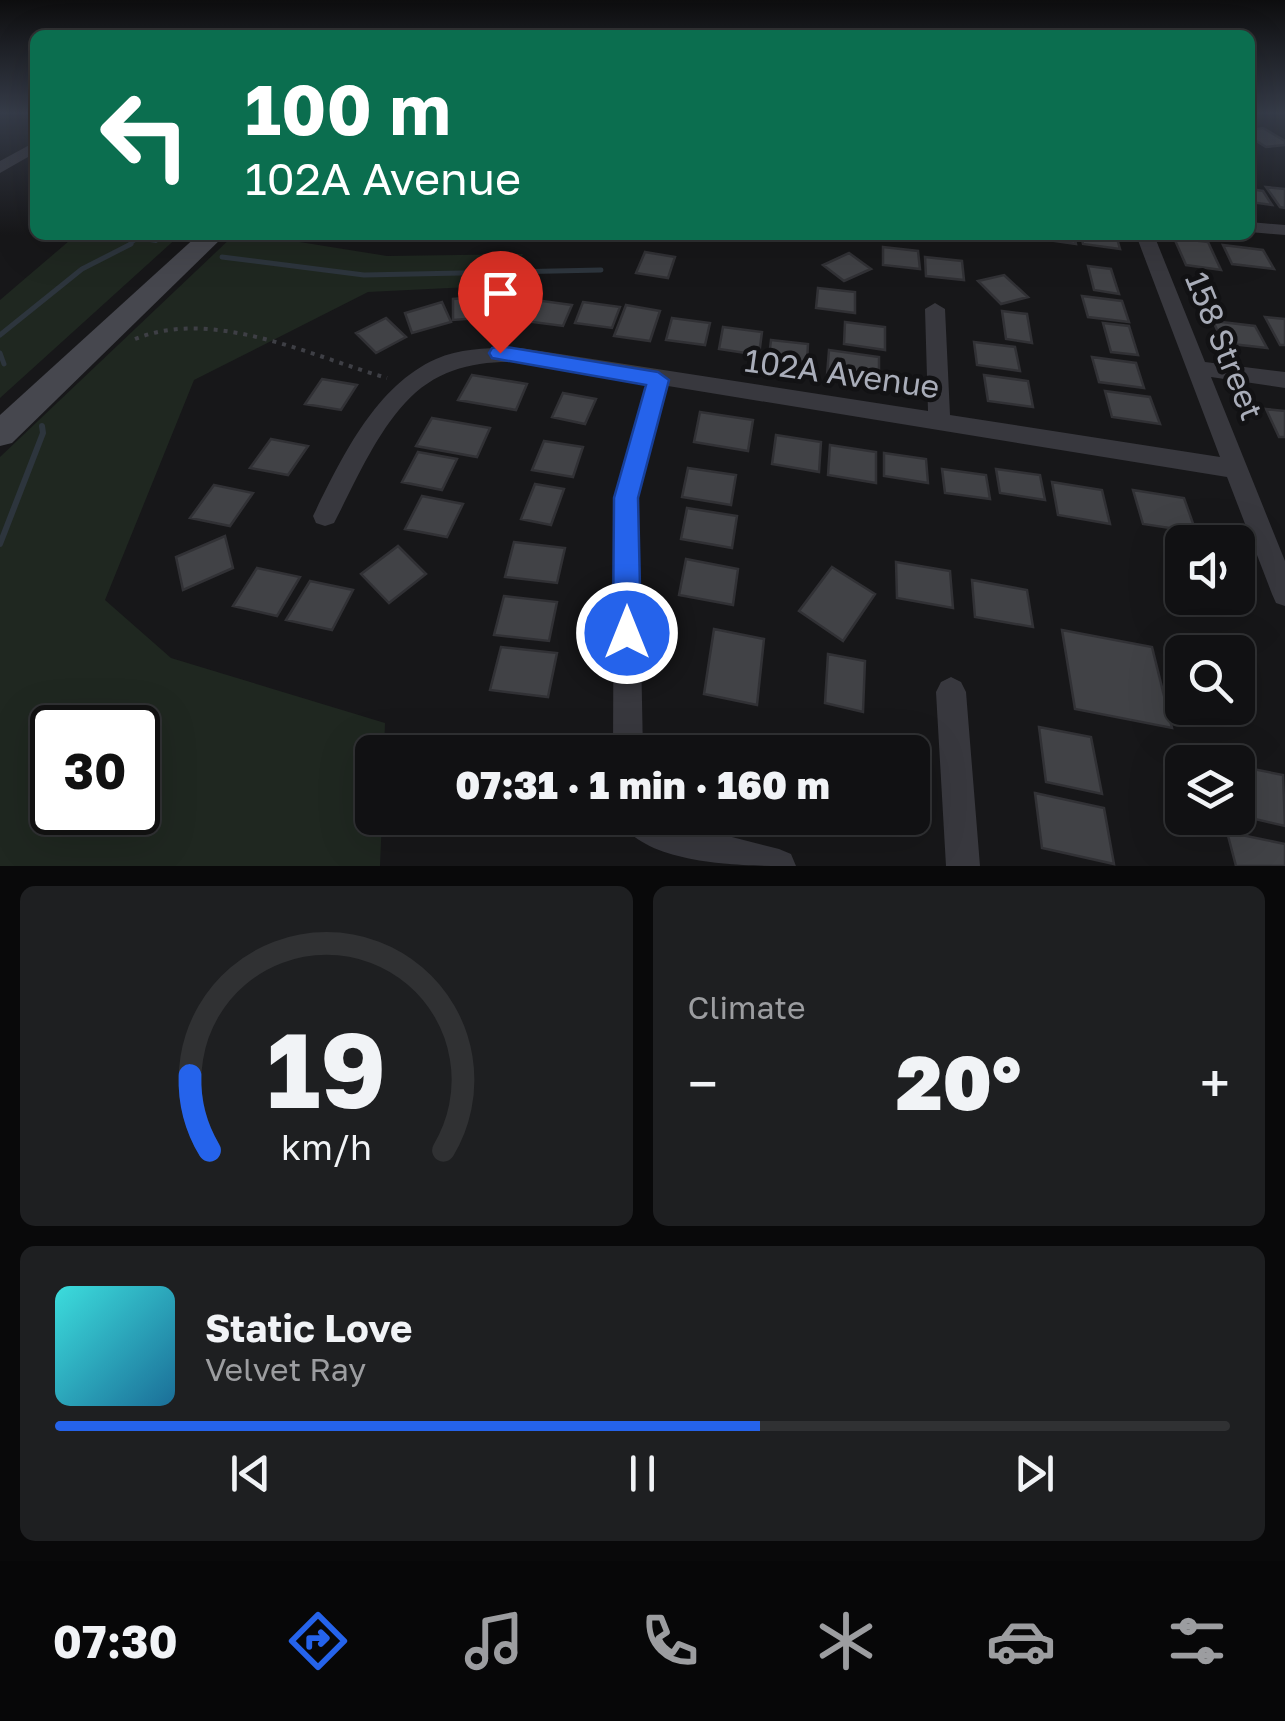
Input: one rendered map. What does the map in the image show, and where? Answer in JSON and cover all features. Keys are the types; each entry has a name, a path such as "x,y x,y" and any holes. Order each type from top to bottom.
{"main road":[{"path":"0,406 187,240"},
{"path":"0,434 207,240"}],"street":[{"path":"0,168 23,153"},
{"path":"1255,227 1285,230"},
{"name":"158 Street","path":"1147,240 1285,594"},
{"path":"934,309 938,421"},
{"name":"102A Avenue","path":"325,516 406,383 438,364 478,353 500,353 1237,469"},
{"path":"1197,368 1285,380"},
{"path":"628,735 626,498 658,380"},
{"path":"952,692 963,866"},
{"path":"659,835 778,866"}],"path":[{"path":"131,341 170,328 189,328 234,336 393,380"}],"shaded area":[{"path":"70,240 174,240 0,398 0,300"},
{"path":"229,240 287,240 387,256 523,254 510,285 368,292 194,380 105,600 171,658 385,723 385,735 355,735 355,835 381,835 380,866 0,866 0,457"}],"building":[{"path":"1266,187 1285,189 1285,208 1280,207"},
{"path":"1255,190 1263,191 1272,205 1255,203"},
{"path":"1082,240 1117,240 1120,249 1083,244"},
{"path":"1175,240 1208,242 1221,270 1186,265"},
{"path":"1223,245 1263,250 1274,269 1232,264"},
{"path":"883,247 918,251 920,269 883,265"},
{"path":"645,252 675,257 668,278 636,273"},
{"path":"849,253 871,269 844,281 823,265"},
{"path":"925,257 962,261 964,280 926,276"},
{"path":"1088,266 1111,269 1119,294 1094,290"},
{"path":"1004,275 1028,297 1001,304 978,281"},
{"path":"818,288 855,292 855,313 816,308"},
{"path":"524,295 521,319 495,319 498,296"},
{"path":"491,296 492,317 453,320 453,299"},
{"path":"1082,296 1122,301 1129,322 1088,317"},
{"path":"535,300 572,305 563,326 525,321"},
{"path":"442,302 451,322 412,333 405,313"},
{"path":"583,302 620,307 612,328 575,323"},
{"path":"626,305 660,311 650,341 614,336"},
{"path":"1002,311 1027,314 1032,343 1006,339"},
{"path":"1265,317 1285,319 1285,345 1280,345"},
{"path":"386,318 406,337 376,353 356,333"},
{"path":"672,318 710,323 705,345 666,340"},
{"path":"1213,321 1255,326 1267,348 1223,343"},
{"path":"845,322 885,327 885,350 844,344"},
{"path":"1103,323 1129,326 1138,355 1111,352"},
{"path":"723,327 762,332 759,355 719,349"},
{"path":"771,340 808,344 807,362 769,357"},
{"path":"974,342 1015,347 1020,371 977,365"},
{"path":"829,350 879,357 879,383 827,375"},
{"path":"1092,357 1136,363 1144,388 1099,382"},
{"path":"472,375 527,384 516,410 458,400"},
{"path":"984,375 1028,381 1033,407 988,401"},
{"path":"322,379 357,385 341,410 305,404"},
{"path":"1105,391 1150,397 1160,424 1112,417"},
{"path":"563,393 596,399 585,424 552,417"},
{"path":"1266,409 1285,411 1285,437 1279,437"},
{"path":"700,412 753,420 748,451 694,442"},
{"path":"432,418 490,428 477,457 416,446"},
{"path":"776,435 821,442 819,472 772,464"},
{"path":"271,439 308,446 288,475 250,468"},
{"path":"544,441 583,447 573,477 532,470"},
{"path":"830,445 876,452 876,483 828,475"},
{"path":"418,452 457,459 442,490 402,482"},
{"path":"884,453 926,459 928,483 884,476"},
{"path":"688,468 736,475 731,505 682,497"},
{"path":"942,469 986,475 990,499 945,493"},
{"path":"996,469 1040,475 1045,500 1000,493"},
{"path":"1052,482 1102,490 1110,524 1058,515"},
{"path":"535,484 564,489 551,525 521,519"},
{"path":"214,485 253,493 230,526 190,518"},
{"path":"1133,490 1184,498 1194,525 1165,527 1143,524"},
{"path":"422,496 463,504 447,537 405,529"},
{"path":"687,508 737,516 732,548 681,539"},
{"path":"225,536 233,568 183,590 176,557"},
{"path":"514,542 565,548 557,583 505,577"},
{"path":"398,546 426,574 389,603 361,574"},
{"path":"686,559 738,569 733,605 679,595"},
{"path":"896,562 950,571 953,608 897,598"},
{"path":"832,567 875,594 843,641 799,611"},
{"path":"257,568 300,577 277,616 233,606"},
{"path":"972,580 1027,590 1033,627 975,617"},
{"path":"310,581 353,590 332,630 286,620"},
{"path":"504,596 557,602 549,641 494,635"},
{"path":"714,629 764,639 757,705 704,694"},
{"path":"1062,630 1152,647 1165,700 1165,725 1172,728 1075,709"},
{"path":"501,647 557,653 548,697 490,690"},
{"path":"828,654 865,661 863,712 825,703"},
{"path":"1039,727 1091,737 1102,794 1046,782"},
{"path":"1255,769 1283,775 1285,826 1255,819"},
{"path":"1035,793 1104,808 1114,864 1042,848"},
{"path":"1228,835 1285,844 1285,866 1236,866"}],"waterway":[{"path":"127,246 135,240"},
{"path":"150,240 156,241"},
{"path":"0,335 82,269 131,244"},
{"path":"222,257 364,275 601,270"},
{"path":"0,353 4,364"},
{"path":"0,544 43,433 42,426"}],"route":[{"path":"500,353 658,380 626,498 627,633"}]}
